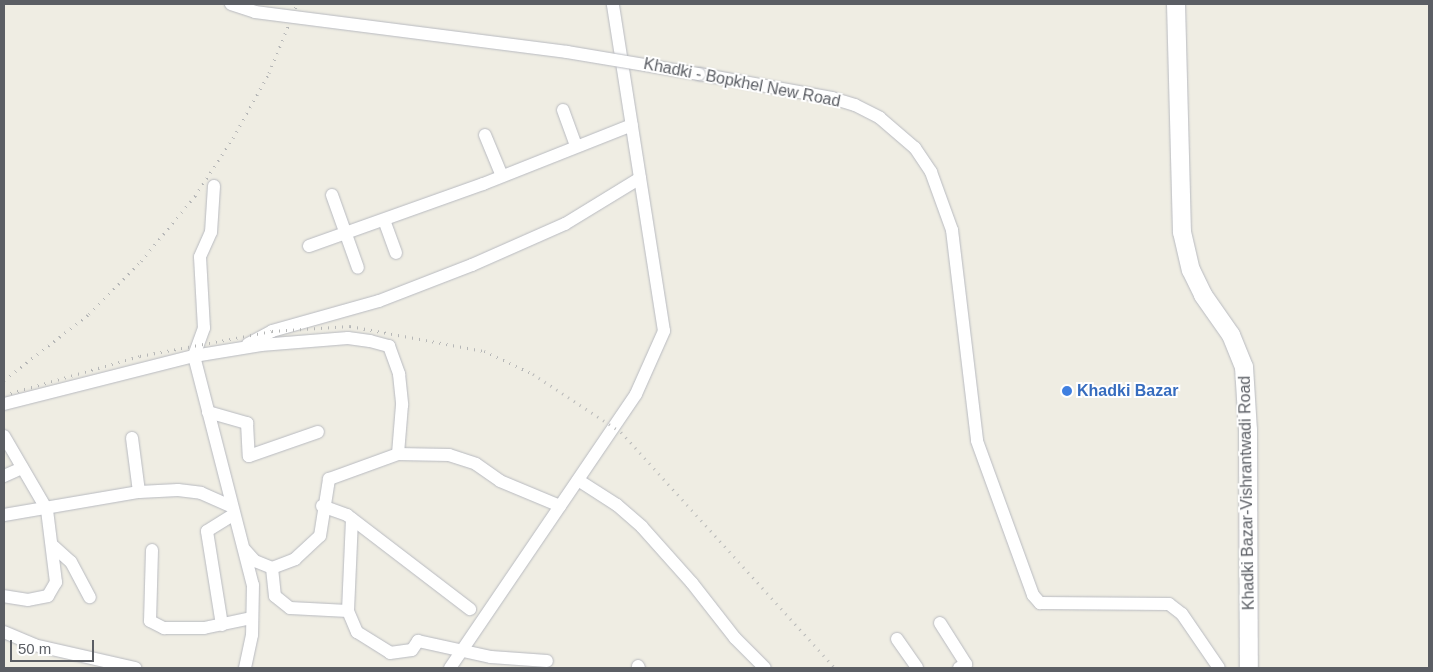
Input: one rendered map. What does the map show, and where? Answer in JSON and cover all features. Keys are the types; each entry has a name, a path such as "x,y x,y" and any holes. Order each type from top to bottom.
{"street":[{"name":"Khadki - Bopkhel New Road","path":"231,4 255,12 567,52 699,74 832,98 855,105 880,118 914,148 931,172 952,230 977,440 1034,595 1040,603 1168,604 1182,614 1219,668"},
{"path":"450,668 636,394 664,331 613,4"},
{"name":"Khadki Bazar-Vishrantwadi Road","path":"1176,4 1182,232 1191,270 1203,295 1232,335 1244,367 1248,430 1249,668"},
{"path":"563,110 576,145"},
{"path":"309,246 502,176 632,124"},
{"path":"485,135 502,176"},
{"path":"240,348 272,331 380,300 472,265 565,224 640,178"},
{"path":"214,186 210,232 200,257 204,328 194,356 253,585 252,618 245,668"},
{"path":"332,195 358,268"},
{"path":"384,220 396,254"},
{"path":"4,404 194,356 240,348 348,338 388,346 401,386 398,454"},
{"path":"208,412 248,423 250,456 318,432"},
{"path":"4,436 47,510 56,582 48,596 28,600 4,596"},
{"path":"132,438 139,492"},
{"path":"244,548 255,561 272,568 296,559 320,536 322,506 329,478 398,454 449,455 476,464 500,481 560,506"},
{"path":"4,476 22,468"},
{"path":"578,480 617,504 652,537 735,638 765,668"},
{"path":"4,515 47,510 139,492 178,490 201,493 233,510"},
{"path":"322,506 352,519 470,610"},
{"path":"222,625 207,530 233,510"},
{"path":"352,519 348,611 357,632 390,653 412,650 418,641 462,650 490,663 547,662"},
{"path":"52,545 71,562 90,597"},
{"path":"152,550 150,621 164,628 222,625 252,618"},
{"path":"272,568 275,596 290,608 348,611"},
{"path":"940,623 966,664 959,668"},
{"path":"4,632 34,644 135,668"},
{"path":"897,639 917,668"}],"railway":[{"path":"4,380 89,314 141,261 195,196 233,138 269,73 297,4"},
{"path":"4,395 140,356 272,331 350,326 484,351 533,374 621,432 835,668"}],"place":[{"name":"Khadki Bazar","path":"1067,391"}]}
